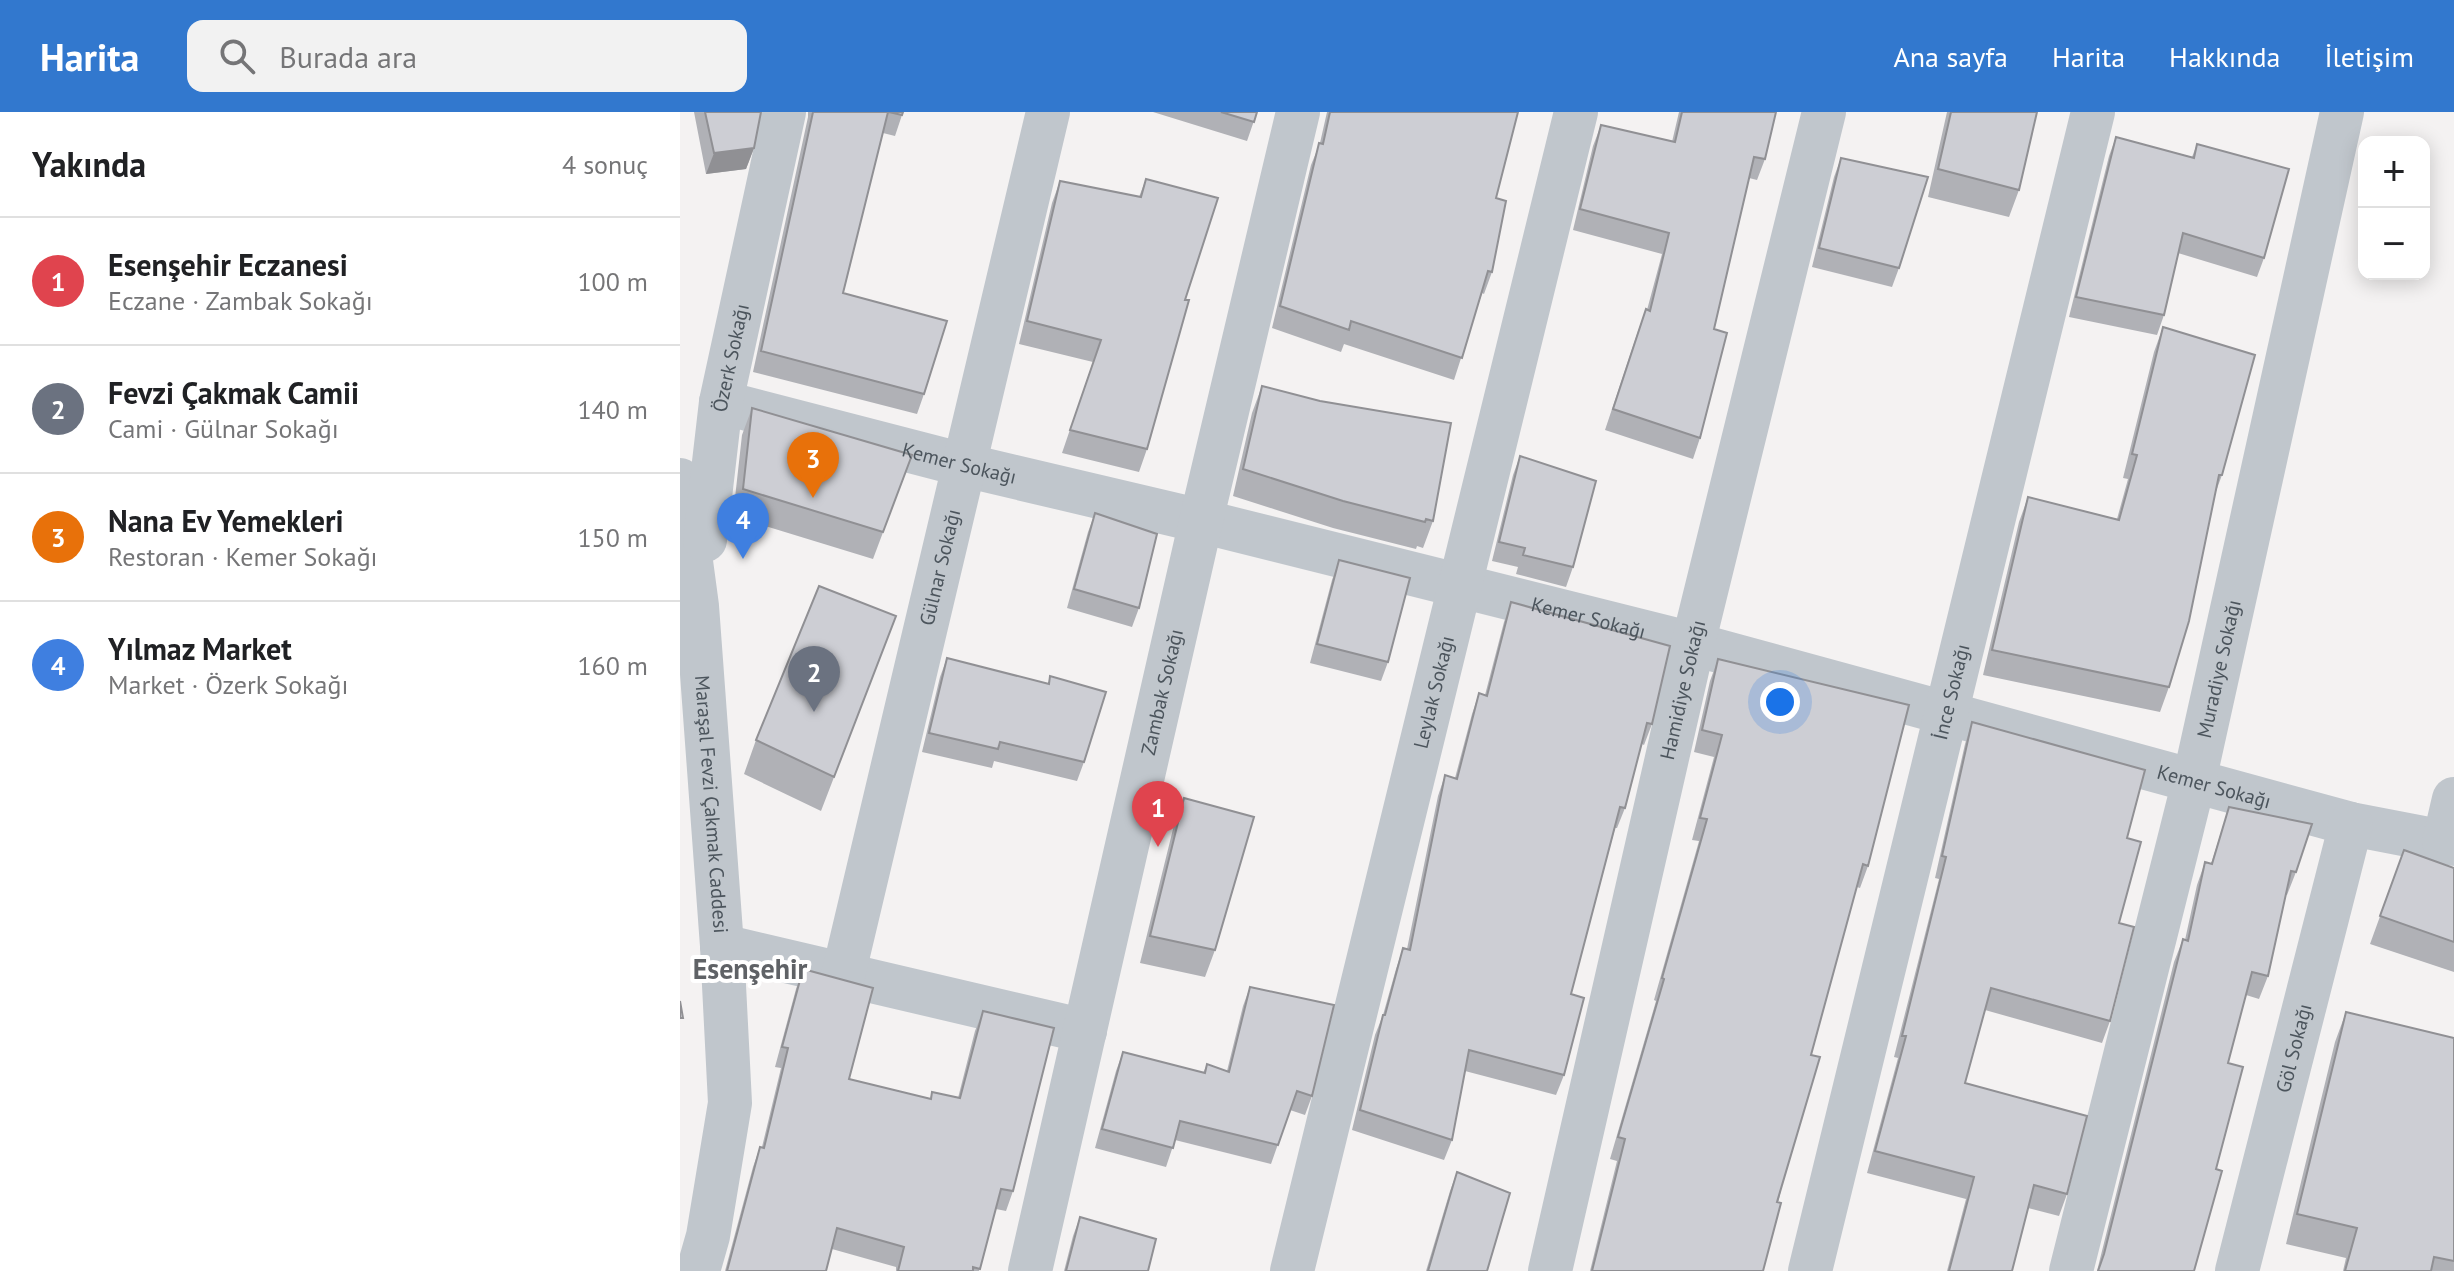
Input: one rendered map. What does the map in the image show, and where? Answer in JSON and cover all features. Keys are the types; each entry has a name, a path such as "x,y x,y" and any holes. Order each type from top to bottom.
{"street":[{"name":"Özerk Sokağı","path":"688,606 721,402 784,112"},
{"name":"Gülnar Sokağı","path":"843,976 1048,112"},
{"name":"Zambak Sokağı","path":"1030,1271 1298,112"},
{"name":"Leylak Sokağı","path":"1292,1271 1576,112"},
{"name":"Hamidiye Sokağı","path":"1550,1271 1693,644 1824,112"},
{"name":"İnce Sokağı","path":"1810,1271 2093,112"},
{"name":"Muradiye Sokağı","path":"2071,1271 2194,781 2342,112"},
{"name":"Kemer Sokağı","path":"721,402 964,465 1693,644 2351,824 2449,843"},
{"name":"Maraşal Fevzi Çakmak Caddesi","path":"680,480 688,606 722,946 730,1103 708,1236 698,1271"},
{"path":"2449,843 2454,799"},
{"name":"Göl Sokağı","path":"2237,1271 2351,824"},
{"path":"722,946 1085,1031"}],"building":[{"path":"705,112 761,112 754,148 714,153"},
{"path":"813,112 888,112 843,293 947,321 924,394 761,351"},
{"path":"1221,112 1257,112 1254,122"},
{"path":"1330,112 1518,112 1496,198 1506,201 1492,272 1488,271 1462,358 1351,321 1349,330 1280,306 1319,143 1323,144"},
{"path":"1682,112 1776,112 1765,159 1754,157 1714,329 1727,333 1700,438 1613,409 1646,309 1650,311 1669,233 1580,209 1601,125 1675,142"},
{"path":"1951,112 2037,112 2019,190 1938,169"},
{"path":"2116,137 2194,158 2197,144 2289,169 2264,258 2183,233 2164,315 2076,297"},
{"path":"1841,158 1928,177 1899,268 1819,248"},
{"path":"1146,179 1218,198 1185,300 1189,300 1147,449 1070,430 1101,340 1027,321 1060,181 1141,197"},
{"path":"2163,327 2255,355 2222,475 2219,475 2189,621 2169,687 1992,650 2028,497 2119,520 2137,455 2132,454"},
{"path":"1262,386 1320,401 1451,423 1433,521 1426,519 1425,522 1343,501 1243,469"},
{"path":"752,408 912,455 883,532 743,489"},
{"path":"1520,456 1596,481 1573,567 1523,555 1525,548 1499,542"},
{"path":"1095,513 1157,534 1139,608 1074,589"},
{"path":"1339,560 1410,578 1388,662 1317,644"},
{"path":"819,586 896,616 834,777 756,740"},
{"path":"1511,602 1670,646 1652,724 1647,723 1625,808 1620,807 1571,994 1584,998 1564,1075 1469,1050 1452,1140 1360,1110 1403,948 1410,950 1445,775 1457,779 1479,693 1487,696"},
{"path":"947,658 1049,684 1050,676 1106,692 1084,762 1000,742 998,749 929,733"},
{"path":"1718,659 1909,705 1868,866 1863,864 1811,1055 1820,1057 1777,1202 1781,1203 1763,1271 1592,1271 1625,1139 1618,1137 1707,819 1700,818 1722,735 1702,730"},
{"path":"1972,722 2145,770 2127,838 2141,842 2119,923 2134,927 2110,1021 1991,988 1965,1083 2087,1116 2067,1194 2034,1185 2012,1271 1949,1271 1974,1177 1875,1151 1906,1036 1902,1036 1946,857 1942,856"},
{"path":"1184,798 1254,817 1215,950 1150,936"},
{"path":"2229,807 2312,824 2296,872 2291,871 2268,976 2252,972 2228,1063 2243,1067 2216,1169 2222,1171 2194,1271 2098,1271 2183,939 2188,941 2205,862 2212,864"},
{"path":"2404,850 2454,868 2454,942 2380,916"},
{"path":"803,969 873,988 849,1079 931,1099 932,1092 960,1098 983,1011 1054,1028 1013,1191 1001,1189 980,1269 898,1271 904,1247 837,1228 826,1271 727,1271 760,1147 764,1148 788,1048 782,1047"},
{"path":"1250,987 1334,1005 1312,1096 1297,1091 1278,1145 1180,1121 1173,1148 1102,1129 1123,1052 1205,1073 1207,1064 1229,1072"},
{"path":"2346,1012 2454,1038 2454,1261 2434,1257 2431,1271 2345,1271 2357,1228 2297,1214"},
{"path":"1457,1172 1510,1193 1487,1271 1428,1271"},
{"path":"1080,1217 1156,1239 1148,1271 1066,1271"}],"place":[{"name":"Nana Ev Yemekleri","path":"813,498"},
{"name":"Yılmaz Market","path":"743,559"},
{"name":"Fevzi Çakmak Camii","path":"814,712"},
{"name":"Esenşehir Eczanesi","path":"1158,847"}],"district":[{"name":"Esenşehir","path":"750,969"}]}
